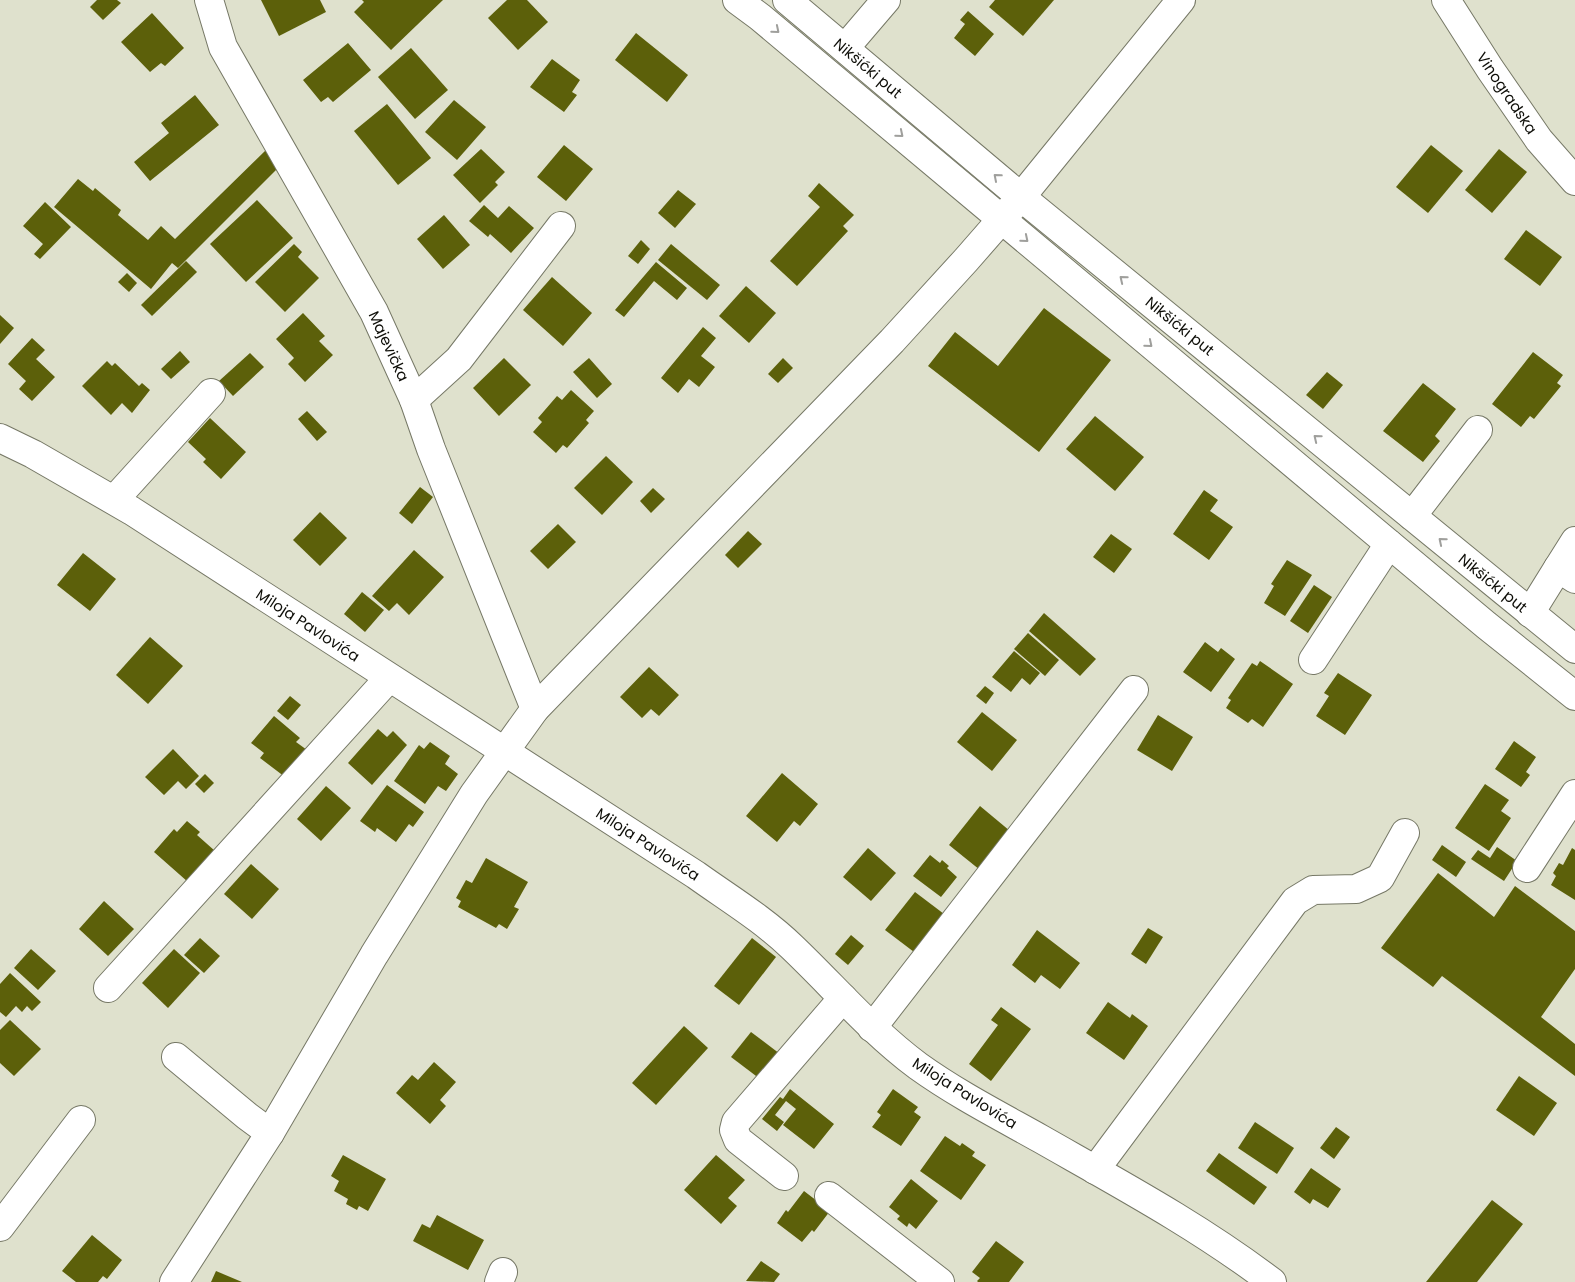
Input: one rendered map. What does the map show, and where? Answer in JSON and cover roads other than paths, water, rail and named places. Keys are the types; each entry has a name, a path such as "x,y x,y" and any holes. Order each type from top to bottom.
{"street":[{"name":"Majevička","path":"209,0 223,47 374,312 414,400 431,450 534,709"},
{"path":"737,0 760,17 1486,625 1575,696"},
{"name":"Nikšićki put","path":"787,0 939,126 1021,197 1575,649"},
{"path":"844,48 886,0"},
{"path":"174,1282 270,1133 374,956 474,794 534,709 892,341 1021,197 1181,0"},
{"name":"Vinogradska","path":"1446,0 1490,69 1539,140 1575,180"},
{"path":"414,400 460,359 561,226"},
{"path":"114,500 211,392"},
{"path":"1412,516 1478,430"},
{"name":"Miloja Pavlovića","path":"0,438 33,454 114,500 696,875 764,923 791,946 872,1028 919,1066 984,1107 1201,1233 1272,1282"},
{"path":"1530,613 1566,574 1575,541"},
{"path":"1313,660 1389,544"},
{"path":"108,988 389,678"},
{"path":"872,1028 1134,690"},
{"path":"1527,868 1575,794"},
{"path":"1095,1170 1295,901 1313,890 1356,888 1380,878 1405,833"},
{"path":"784,1176 738,1140 734,1130 736,1122 843,998"},
{"path":"176,1057 270,1133"},
{"path":"0,1227 81,1120"},
{"path":"829,1196 940,1282"}]}
